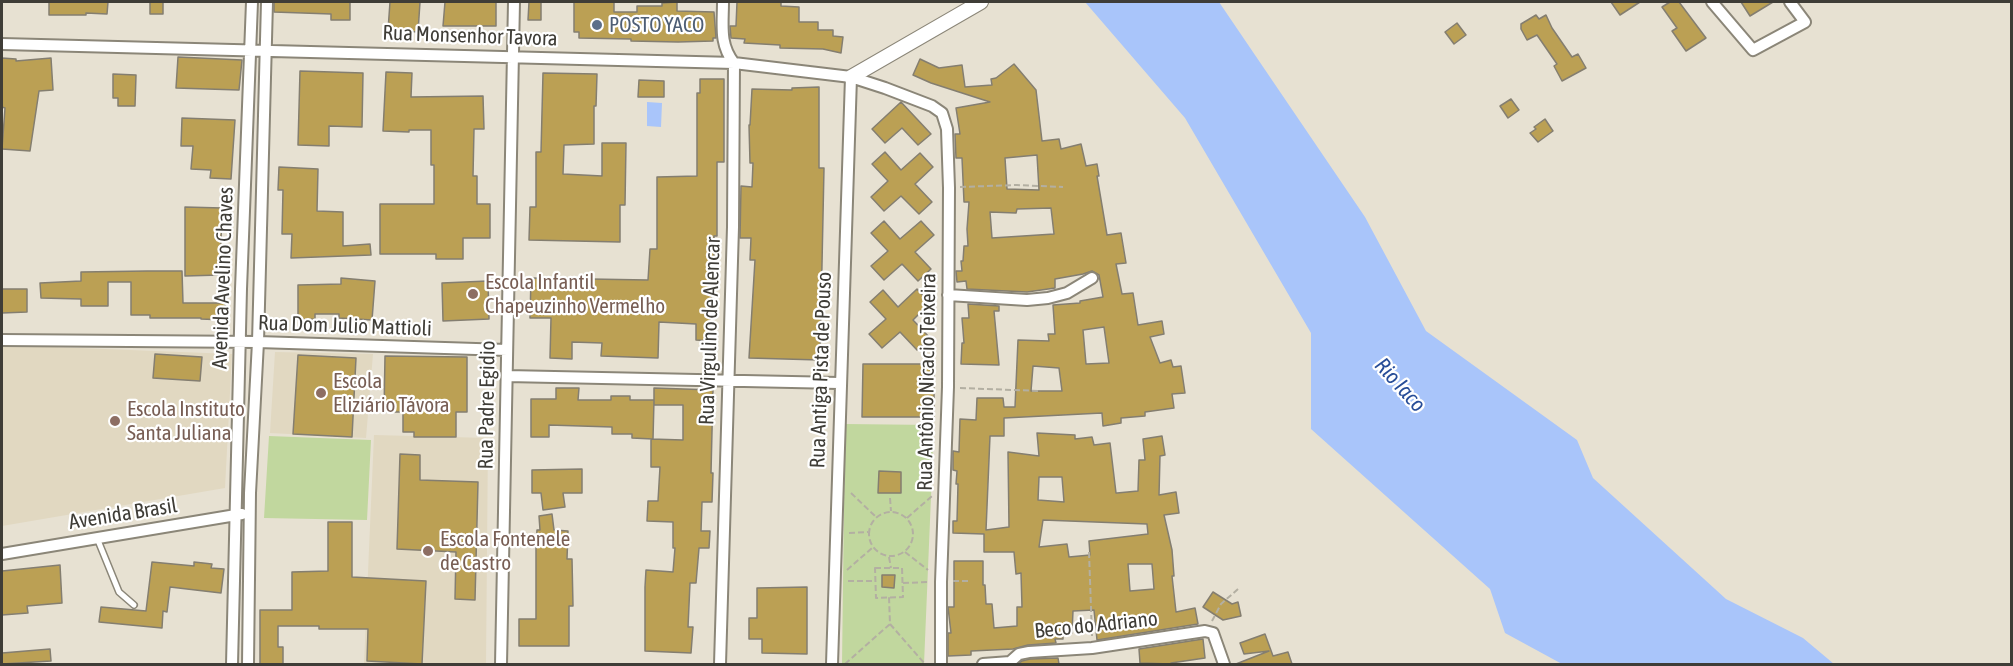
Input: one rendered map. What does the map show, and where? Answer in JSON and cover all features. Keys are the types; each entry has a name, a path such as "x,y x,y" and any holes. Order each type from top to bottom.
{"street":[{"name":"Avenida Avelino Chaves","path":"232,664 252,2"},
{"name":"Avenida Avelino Chaves","path":"248,664 250,493 258,342 267,2"},
{"name":"Rua Padre Egidio","path":"501,664 514,2"},
{"name":"Rua Virgulino de Alencar","path":"720,664 729,381 734,63 726,53 724,45 723,2"},
{"path":"850,77 981,2"},
{"path":"1712,2 1753,50 1805,22 1790,2"},
{"name":"Rua Monsenhor Tavora","path":"2,44 734,63 850,77 932,106"},
{"name":"Rua Antiga Pista de Pouso","path":"832,664 850,77"},
{"name":"Rua Antônio Nicacio Teixeira","path":"932,106 942,113 947,129 949,188 948,387 941,582 941,664"},
{"path":"948,295 1027,300 1048,298 1067,293 1092,278"},
{"name":"Rua Dom Julio Mattioli","path":"2,340 258,342 507,350"},
{"path":"507,376 839,383"},
{"name":"Avenida Brasil","path":"2,554 251,513"},
{"path":"1205,631 1213,633 1224,664"},
{"name":"Beco do Adriano","path":"983,664 1010,662 1019,654 1029,652 1092,648 1205,631"}],"lane":[{"path":"97,538 119,592 134,605"}],"path":[{"path":"949,188 1008,185 1063,187"},
{"path":"948,387 1041,391"},
{"path":"837,479 875,516"},
{"path":"908,518 945,485"},
{"path":"890,498 891,511"},
{"path":"891,511 908,518 913,535 905,552 890,557 872,548 868,532 875,516 891,511"},
{"path":"835,533 868,532"},
{"path":"834,581 872,548"},
{"path":"905,552 941,582"},
{"path":"1089,552 1092,648"},
{"path":"890,557 891,568"},
{"path":"875,568 891,568 902,568 903,597 876,598 875,568"},
{"path":"834,581 875,581"},
{"path":"903,583 971,581"},
{"path":"1205,631 1221,604 1238,589"},
{"path":"889,597 890,624 925,664"},
{"path":"845,664 890,624"}],"shaded area":[{"name":"Escola Instituto Santa Juliana","path":"2,345 232,354 225,488 2,526"},
{"name":"Escola Eliziário Távora","path":"275,352 373,354 366,438 270,433"},
{"name":"Escola Fontenele de Castro","path":"374,435 488,438 486,664 364,664"}],"green space":[{"path":"845,424 934,425 924,664 842,664"},
{"path":"269,436 371,440 367,520 264,518"}],"water":[{"name":"Rio Iaco","path":"1085,2 1219,2 1365,217 1426,331 1577,440 1593,478 1726,599 1803,638 1834,664 1562,664 1505,633 1490,589 1311,429 1311,333 1185,118"},
{"path":"647,102 662,103 661,127 647,126"}],"building":[{"path":"49,2 108,2 107,14 49,15"},
{"path":"150,2 163,2 163,14 150,14"},
{"path":"274,2 350,2 350,20 331,20 331,14 274,12"},
{"path":"390,2 420,2 418,32 388,30"},
{"path":"445,2 496,2 496,26 443,26"},
{"path":"529,2 541,2 541,20 528,20"},
{"path":"574,2 614,2 614,12 637,12 637,6 662,6 662,3 677,2 677,11 714,12 716,38 713,38 713,41 678,42 579,38 579,32 574,32"},
{"path":"737,2 781,2 781,6 799,7 799,22 818,22 818,30 833,30 833,36 843,37 841,53 823,49 780,48 780,45 744,43 745,39 731,38 730,26 736,26"},
{"path":"1611,2 1640,2 1620,15"},
{"path":"1670,2 1679,2 1706,38 1686,51 1672,31 1677,28 1662,7"},
{"path":"1741,2 1773,2 1750,16"},
{"path":"1536,15 1539,19 1546,15 1572,57 1578,54 1586,68 1562,81 1554,66 1557,64 1537,35 1527,40 1521,29 1521,24"},
{"path":"1457,23 1466,35 1454,44 1445,32"},
{"path":"178,57 242,60 239,90 176,88"},
{"path":"2,58 16,59 16,61 51,58 53,90 39,91 30,151 2,149 5,108 2,107"},
{"path":"920,59 939,68 962,65 965,87 992,85 991,79 996,78 1014,64 1036,90 1042,141 1059,139 1061,149 1081,144 1086,166 1097,164 1107,235 1121,233 1126,263 1116,264 1122,294 1133,293 1138,325 1162,321 1164,334 1150,337 1160,363 1171,360 1173,367 1181,366 1185,393 1172,394 1174,408 1145,412 1145,416 1121,418 1121,423 1103,426 1102,413 1004,418 1004,436 990,436 986,530 1009,527 1008,452 1039,456 1037,433 1075,435 1075,439 1092,437 1094,445 1110,443 1116,493 1138,491 1139,460 1145,460 1143,439 1162,436 1165,455 1160,456 1159,495 1176,492 1179,513 1164,515 1172,550 1176,612 1195,608 1198,624 1097,640 1094,610 1073,611 1072,633 1063,632 1063,639 1055,639 1056,643 1028,645 1013,649 971,651 971,655 948,656 948,633 951,633 948,607 954,607 954,561 983,561 986,604 992,604 994,628 1017,626 1017,607 1022,607 1021,573 1016,574 1014,552 984,552 984,534 953,533 953,521 957,521 958,484 956,484 957,471 953,470 953,451 959,452 960,419 976,420 977,398 1003,398 1004,407 1015,407 1018,340 1049,341 1048,334 1055,334 1053,305 1080,303 1080,301 1103,297 1099,275 1092,271 1055,279 1055,288 1027,292 967,289 966,281 957,282 956,271 962,271 964,246 968,246 969,202 964,202 962,158 956,158 955,134 960,134 956,108 990,102 913,75","holes":["1037,155 1039,190 1007,189 1005,158","1051,208 1054,234 992,238 990,212 1016,213 1017,209","1104,327 1109,363 1086,364 1083,330","1033,366 1059,368 1062,391 1031,391","1039,477 1062,477 1064,502 1038,500","1043,520 1147,524 1148,534 1089,541 1090,555 1069,557 1067,544 1039,547","1128,564 1152,564 1154,589 1130,591"]},
{"path":"300,71 363,73 362,127 329,126 329,146 298,145"},
{"path":"386,72 412,73 411,97 483,96 484,129 474,129 473,176 477,176 477,204 490,204 490,238 463,238 463,259 436,259 436,254 380,254 380,204 434,204 431,130 383,131"},
{"path":"543,73 597,74 594,144 564,145 563,174 602,176 602,143 626,143 625,205 620,205 620,242 529,240 530,207 536,207 536,152 541,152"},
{"path":"113,74 136,75 135,106 118,106 118,98 113,98"},
{"path":"700,79 724,79 724,162 717,162 717,236 714,236 714,264 712,264 711,341 696,340 696,324 659,322 658,358 601,356 602,343 572,342 572,359 550,358 551,318 530,318 531,278 648,280 650,249 657,249 657,177 697,176 697,93 700,93"},
{"path":"639,80 664,81 664,97 638,97"},
{"path":"819,87 819,168 824,168 820,360 749,358 755,260 750,260 751,238 740,238 741,186 752,187 753,163 750,163 749,125 752,89 792,90 792,88"},
{"path":"1511,99 1519,110 1508,118 1500,106"},
{"path":"901,102 931,134 918,145 902,128 885,143 872,129"},
{"path":"182,118 235,120 231,179 210,178 211,170 191,169 193,146 181,146"},
{"path":"1545,119 1553,131 1538,142 1530,133"},
{"path":"885,152 901,170 920,153 933,167 915,184 932,202 919,214 901,196 884,211 871,197 888,181 872,164"},
{"path":"279,167 318,169 317,211 343,212 343,246 370,244 371,255 291,258 292,234 282,234 283,190 278,190"},
{"path":"185,207 222,208 220,275 185,276"},
{"path":"884,221 900,239 921,221 934,235 915,252 931,269 918,281 902,264 884,280 871,266 888,251 871,233"},
{"path":"182,271 183,303 225,303 225,320 150,318 150,315 131,315 131,282 108,282 108,306 81,306 81,299 41,298 40,283 81,281 81,272"},
{"path":"341,278 375,281 372,320 339,318 339,314 315,314 315,319 298,320 298,285 341,284"},
{"path":"488,281 489,319 443,321 442,283"},
{"path":"2,289 27,289 27,312 2,313"},
{"path":"917,289 930,303 913,320 930,338 917,350 900,332 882,348 869,334 886,319 870,302 883,290 898,307"},
{"path":"968,304 999,306 999,311 994,311 999,365 961,364 962,343 964,343 962,318 969,318"},
{"path":"155,354 202,357 200,381 153,378"},
{"path":"298,355 356,358 352,437 293,434"},
{"path":"385,356 467,357 467,412 456,412 456,437 414,437 414,432 403,432 403,412 384,412"},
{"path":"863,364 934,364 934,417 862,417"},
{"path":"556,388 579,388 578,400 611,400 611,396 630,396 630,400 654,400 653,439 632,438 632,434 612,434 612,427 549,425 549,437 531,437 531,399 556,399"},
{"path":"654,388 713,390 712,502 702,502 701,531 710,531 709,548 699,548 696,583 690,583 688,627 693,627 691,653 645,651 646,570 673,572 675,548 673,548 673,522 647,521 648,501 658,501 660,467 651,467 651,439 683,440 683,405 654,405"},
{"path":"400,454 420,455 420,480 478,482 475,600 455,599 456,552 397,549"},
{"path":"582,469 582,493 563,493 565,507 543,510 541,493 532,493 532,470"},
{"path":"879,471 901,472 901,493 878,493"},
{"path":"552,514 554,530 568,531 567,559 572,559 573,606 569,606 569,646 519,646 519,619 536,619 536,546 537,530 540,530 539,516"},
{"path":"328,522 352,522 352,577 426,581 422,664 367,661 368,629 278,626 278,647 283,647 283,664 260,664 260,610 292,610 292,572 328,571"},
{"path":"152,562 194,566 194,562 212,564 211,568 224,569 221,593 170,587 167,612 163,611 162,628 99,622 101,607 146,611"},
{"path":"60,565 62,603 27,606 28,613 2,615 2,571"},
{"path":"882,575 895,575 894,588 882,587"},
{"path":"807,587 807,654 762,653 762,639 749,639 749,618 757,618 757,588"},
{"path":"1213,592 1232,604 1238,602 1241,616 1223,620 1203,607"},
{"path":"1265,634 1273,656 1288,652 1292,664 1236,664 1269,651 1244,654 1240,643"},
{"path":"1203,639 1205,658 1171,664 1140,663 1139,649"},
{"path":"50,649 51,661 2,664 2,653"},
{"path":"1058,658 1059,664 1018,664 1030,659"}],"place":[{"name":"POSTO YACO","path":"597,25"},
{"name":"Escola Infantil Chapeuzinho Vermelho","path":"473,294"},
{"name":"Escola Eliziário Távora","path":"321,393"},
{"name":"Escola Instituto Santa Juliana","path":"115,421"},
{"name":"Escola Fontenele de Castro","path":"428,551"}]}
